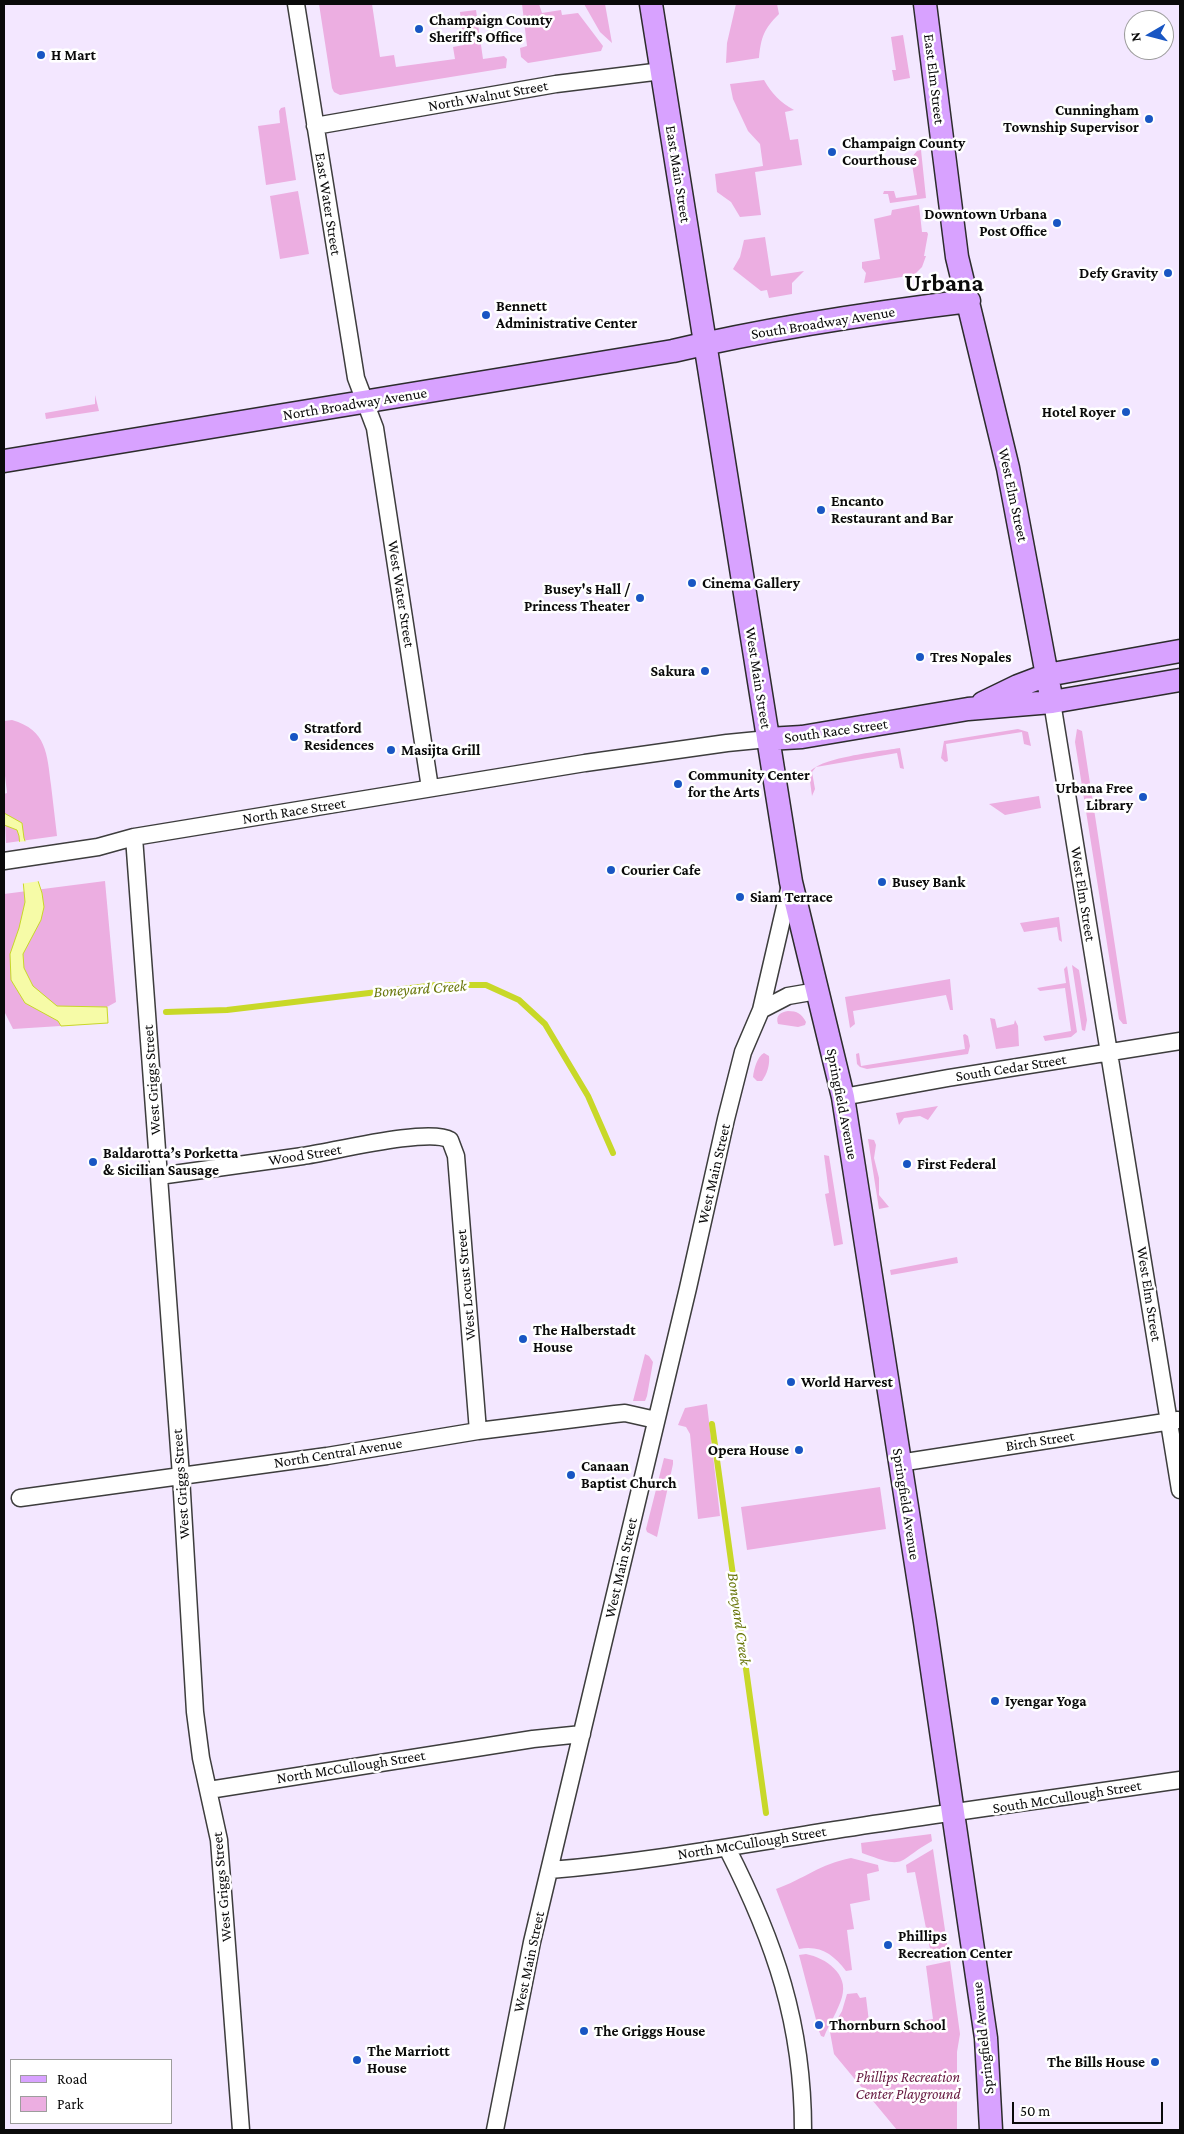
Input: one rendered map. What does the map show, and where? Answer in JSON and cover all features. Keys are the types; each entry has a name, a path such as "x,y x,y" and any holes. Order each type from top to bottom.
{"street":[{"name":"East Water Street","path":"296,4 356,378 366,402"},
{"name":"East Main Street","path":"651,4 706,343"},
{"name":"East Elm Street","path":"924,4 957,257 969,301"},
{"name":"North Walnut Street","path":"315,126 556,84 662,71"},
{"name":"South Broadway Avenue","path":"706,343 921,307 969,301"},
{"name":"West Elm Street","path":"969,301 1008,468 1052,702 1109,1052 1175,1420 1180,1490"},
{"name":"North Broadway Avenue","path":"4,462 673,351 706,343"},
{"name":"West Main Street","path":"495,2130 532,1942 743,1052 760,1010 791,882 706,343"},
{"name":"West Water Street","path":"366,402 375,428 430,788"},
{"name":"South Race Street","path":"968,710 1018,686 1047,675 1180,650"},
{"name":"South Race Street","path":"585,763 727,742 802,738 968,710 1052,702 1180,680"},
{"name":"North Race Street","path":"4,861 81,849 134,837 585,763"},
{"name":"West Griggs Street","path":"134,837 181,1476 195,1712 201,1758 219,1840 241,2130"},
{"name":"Springfield Avenue","path":"791,882 843,1097 986,2038 991,2130"},
{"path":"760,1010 788,996 818,991"},
{"name":"South Cedar Street","path":"843,1097 1180,1041"},
{"name":"Wood Street","path":"159,1176 303,1156 402,1139 437,1136 450,1140"},
{"name":"West Locust Street","path":"450,1140 456,1156 478,1432"},
{"name":"North Central Avenue","path":"20,1498 327,1456 478,1432 625,1412 656,1420"},
{"name":"Birch Street","path":"899,1463 1175,1420"},
{"name":"North McCullough Street","path":"209,1790 533,1739 582,1734"},
{"name":"South McCullough Street","path":"953,1814 1180,1780"},
{"name":"North McCullough Street","path":"550,1870 597,1866 727,1848 859,1826 953,1814"},
{"path":"727,1848 761,1918 776,1955 789,2000 798,2048 803,2099 803,2130"}],"green space":[{"path":"319,4 372,4 380,57 394,55 396,67 455,59 453,47 464,45 460,12 476,10 483,59 504,56 507,59 506,68 340,95 334,92 332,88"},
{"path":"522,4 539,4 542,13 561,10 562,15 578,13 603,46 601,51 528,63 521,57 520,48 527,46"},
{"path":"584,4 605,4 612,43 600,32"},
{"path":"736,4 777,4 779,14 764,34 759,58 726,63 727,43"},
{"path":"903,35 910,78 894,81 892,70 896,70 891,37"},
{"path":"764,80 777,97 794,110 785,112 790,140 798,139 802,165 755,172 761,215 740,217 731,202 717,192 715,174 763,166 760,144 748,131 733,99 730,84"},
{"path":"285,107 296,180 266,185 258,126 280,123 279,111"},
{"path":"921,150 926,198 890,203 888,194 883,194 884,191 894,191 896,198 917,195 911,158 917,151"},
{"path":"298,191 309,254 280,259 270,196"},
{"path":"919,205 922,232 927,232 928,234 924,256 926,256 922,267 914,275 864,283 866,273 862,268 862,262 880,259 874,219 891,215 892,210"},
{"path":"765,237 771,276 804,271 792,283 792,294 769,298 767,290 761,291 733,269 740,257 744,240"},
{"path":"95,395 99,411 46,419 45,413 95,404"},
{"path":"12,720 24,724 32,730 39,737 43,745 48,763 57,836 6,843 4,794 7,793 4,767 4,721"},
{"path":"1018,729 1028,732 1031,746 1024,744 1022,732 946,744 948,761 945,762 941,758 944,741"},
{"path":"1077,729 1082,731 1127,1024 1123,1024 1119,1019 1075,742"},
{"path":"900,748 904,769 900,768 897,753 817,767 850,756"},
{"path":"816,767 812,772 815,789 812,796 809,774"},
{"path":"1039,796 1041,808 1005,815 989,804"},
{"path":"105,881 116,1002 107,1007 108,1023 13,1029 4,1011 4,894"},
{"path":"1059,917 1062,942 1059,940 1057,927 1024,932 1020,923"},
{"path":"1072,965 1079,970 1087,1020 1085,1031 1082,1030"},
{"path":"1067,966 1077,1032 1071,1037 1045,1041 1043,1036 1071,1031 1065,988 1040,991 1037,988 1066,983 1064,969"},
{"path":"950,979 953,1010 950,1010 946,995 853,1011 855,1024 850,1028 845,997"},
{"path":"788,1011 797,1012 801,1015 806,1022 805,1025 798,1027 778,1024 777,1018 779,1014"},
{"path":"990,1018 995,1019 997,1028 1014,1024 1015,1020 1018,1026 1019,1046 996,1049"},
{"path":"963,1035 968,1036 970,1046 968,1054 867,1069 860,1067 857,1064 856,1054 859,1053 861,1066 965,1049"},
{"path":"764,1053 769,1056 768,1069 762,1081 757,1081 753,1077 754,1070 758,1060"},
{"path":"938,1106 928,1120 920,1116 904,1118 899,1125 896,1113"},
{"path":"868,1139 874,1140 876,1145 874,1158 879,1178 879,1195 889,1207 879,1209"},
{"path":"824,1155 829,1156 843,1244 834,1246 825,1194 829,1193"},
{"path":"957,1257 958,1263 891,1275 890,1270"},
{"path":"645,1354 653,1362 647,1396 645,1401 633,1401"},
{"path":"707,1404 720,1516 698,1519 690,1434 686,1427 678,1425 685,1408"},
{"path":"664,1458 673,1460 673,1464 657,1537 647,1532 646,1529"},
{"path":"880,1487 886,1529 747,1550 741,1507"},
{"path":"931,1834 932,1841 900,1861 887,1861 862,1853 861,1843"},
{"path":"933,1849 949,1957 932,1959 915,1872 907,1873 906,1865"},
{"path":"851,1858 878,1865 879,1871 867,1874 870,1900 850,1904 854,1929 847,1930 852,1970 846,1971 826,1952 813,1948 799,1949 776,1889 830,1864"},
{"path":"806,1954 828,1963 839,1974 842,1981 842,1997 824,2037 821,2036 819,2031 799,1955"},
{"name":"Phillips Recreation Center Playground","path":"950,1961 960,2034 957,2052 957,2130 897,2130 834,2054 830,2032 842,2011 847,1994 857,1993 860,1998 866,1997 870,2030 933,2019 926,1966"}],"shaded area":[{"path":"4,813 22,823 24,838 42,893 44,907 41,920 23,954 24,968 33,986 57,1006 107,1007 108,1023 61,1026 58,1021 25,1003 11,980 10,954 25,902 19,836 17,830 4,825"}],"pier":[{"path":"28,841 40,881 20,884 17,842"}],"waterway":[{"name":"Boneyard Creek","path":"166,1012 227,1010 436,985 486,985 519,1000 545,1024 588,1096 613,1153"},
{"name":"Boneyard Creek","path":"712,1424 766,1813"}],"place":[{"name":"Champaign County Sheriff's Office","path":"419,29"},
{"name":"H Mart","path":"41,55"},
{"name":"Cunningham Township Supervisor","path":"1149,119"},
{"name":"Champaign County Courthouse","path":"832,152"},
{"name":"Downtown Urbana Post Office","path":"1057,223"},
{"name":"Defy Gravity","path":"1168,273"},
{"name":"Bennett Administrative Center","path":"486,315"},
{"name":"Hotel Royer","path":"1126,412"},
{"name":"Encanto Restaurant and Bar","path":"821,510"},
{"name":"Cinema Gallery","path":"692,583"},
{"name":"Busey's Hall / Princess Theater","path":"640,598"},
{"name":"Tres Nopales","path":"920,657"},
{"name":"Sakura","path":"705,671"},
{"name":"Stratford Residences","path":"294,737"},
{"name":"Masijta Grill","path":"391,750"},
{"name":"Community Center for the Arts","path":"678,784"},
{"name":"Urbana Free Library","path":"1143,797"},
{"name":"Courier Cafe","path":"611,870"},
{"name":"Busey Bank","path":"882,882"},
{"name":"Siam Terrace","path":"740,897"},
{"name":"Baldarotta’s Porketta & Sicilian Sausage","path":"93,1162"},
{"name":"First Federal","path":"907,1164"},
{"name":"The Halberstadt House","path":"523,1339"},
{"name":"World Harvest","path":"791,1382"},
{"name":"Opera House","path":"799,1450"},
{"name":"Canaan Baptist Church","path":"571,1475"},
{"name":"Iyengar Yoga","path":"995,1701"},
{"name":"Phillips Recreation Center","path":"888,1945"},
{"name":"Thornburn School","path":"819,2025"},
{"name":"The Griggs House","path":"584,2031"},
{"name":"The Marriott House","path":"357,2060"},
{"name":"The Bills House","path":"1155,2062"}],"district":[{"name":"Urbana","path":"944,283"}]}
